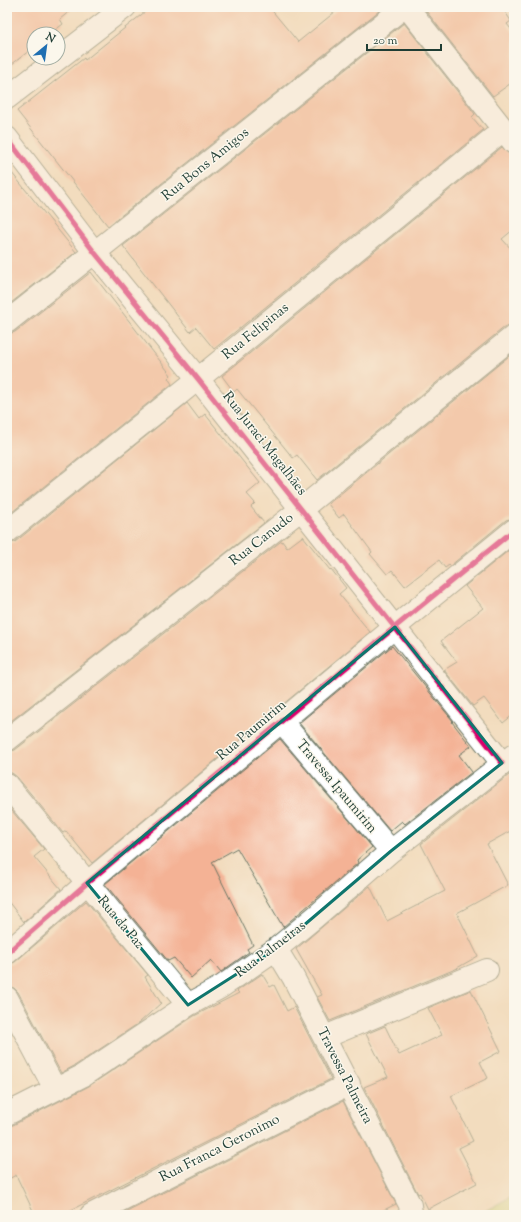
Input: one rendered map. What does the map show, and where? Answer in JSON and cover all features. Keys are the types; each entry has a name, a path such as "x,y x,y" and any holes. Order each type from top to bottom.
{"street":[{"path":"7,98 125,7"},
{"path":"405,7 509,136"},
{"name":"Rua Bons Amigos","path":"7,322 405,7"},
{"name":"Rua Felipinas","path":"7,532 198,379 509,136"},
{"name":"Rua Juraci Magalhães","path":"7,138 95,253 198,379 300,510 395,627 508,759"},
{"name":"Rua Canudo","path":"7,740 300,510 514,336"},
{"name":"Rua Paumirim","path":"7,953 395,627 514,530"},
{"name":"Travessa Ipaumirim","path":"282,722 391,851"},
{"name":"Rua Palmeiras","path":"7,1114 82,1076 188,1005 221,987 276,948 315,917 391,851 508,759"},
{"name":"Rua da Paz","path":"7,784 188,1005"},
{"name":"Travessa Palmeira","path":"276,948 324,1037 410,1210"},
{"path":"324,1037 487,970"},
{"path":"7,998 55,1089"},
{"name":"Rua Franca Geronimo","path":"91,1215 348,1084"}],"highlighted area":[{"path":"395,627 502,763 391,851 276,949 188,1005 87,883"}],"green space":[{"path":"514,1195 514,1215 478,1215"}],"building":[{"path":"7,7 75,7 60,19 63,24 60,26 26,26 26,53 7,68"},
{"path":"151,7 269,7 298,42 341,7 384,7 108,226 17,111 84,58 85,60"},
{"path":"423,7 502,7 511,21 507,24 514,33 514,81 493,96"},
{"path":"404,23 475,114 472,117 483,130 214,349 196,327 190,332 123,246"},
{"path":"502,147 509,154 514,155 514,229 502,239 514,252 514,324 506,326 317,480 297,455 293,458 237,389 234,392 222,376"},
{"path":"7,167 76,252 7,306"},
{"path":"91,272 171,375 168,378 172,384 7,516 7,334 15,332"},
{"path":"514,352 514,518 506,520 450,566 449,565 445,568 439,560 405,586 392,570 387,574 370,554 372,552 344,514 339,518 328,504"},
{"path":"187,403 199,419 205,414 260,483 247,494 255,503 251,507 264,523 7,724 7,544 15,542"},
{"path":"303,536 346,588 339,594 370,632 92,863 66,831 63,833 17,777 12,773 7,773 7,752 15,750 280,542 282,541 287,548"},
{"path":"514,546 514,714 503,723 484,698 473,706 444,670 457,662 441,641 483,608 465,586"},
{"path":"392,646 453,721 452,722 471,746 459,755 472,772 405,824 402,821 390,831 299,723"},
{"path":"280,739 372,847 357,860 358,863 283,927 237,848 212,862 253,945 247,949 249,952 221,972 211,960 191,978 174,958 168,961 105,884"},
{"path":"514,771 514,829 487,844 508,885 457,913 478,956 458,968 330,1021 317,997 322,995 296,949 370,886 387,921 445,891 421,844"},
{"path":"7,805 44,849 34,857 61,889 24,922 7,900"},
{"path":"86,901 148,975 145,977 161,1003 139,1023 76,1065 61,1073 18,992 14,988 7,985 7,965 15,962"},
{"path":"262,974 270,987 274,985 287,1011 294,1007 331,1079 61,1215 35,1215 16,1175 7,1180 7,1126 13,1125 89,1086 194,1016 239,993 237,991"},
{"path":"471,990 501,1051 480,1062 488,1078 451,1096 473,1141 459,1148 477,1183 428,1209 420,1193 418,1194 364,1087 388,1077 366,1034 385,1026 399,1055 442,1035 428,1008"},
{"path":"343,1101 396,1204 374,1215 119,1215"}],"cycle path":[{"path":"7,138 95,253 198,379 502,763"},
{"path":"7,953 87,883 514,530"}]}
